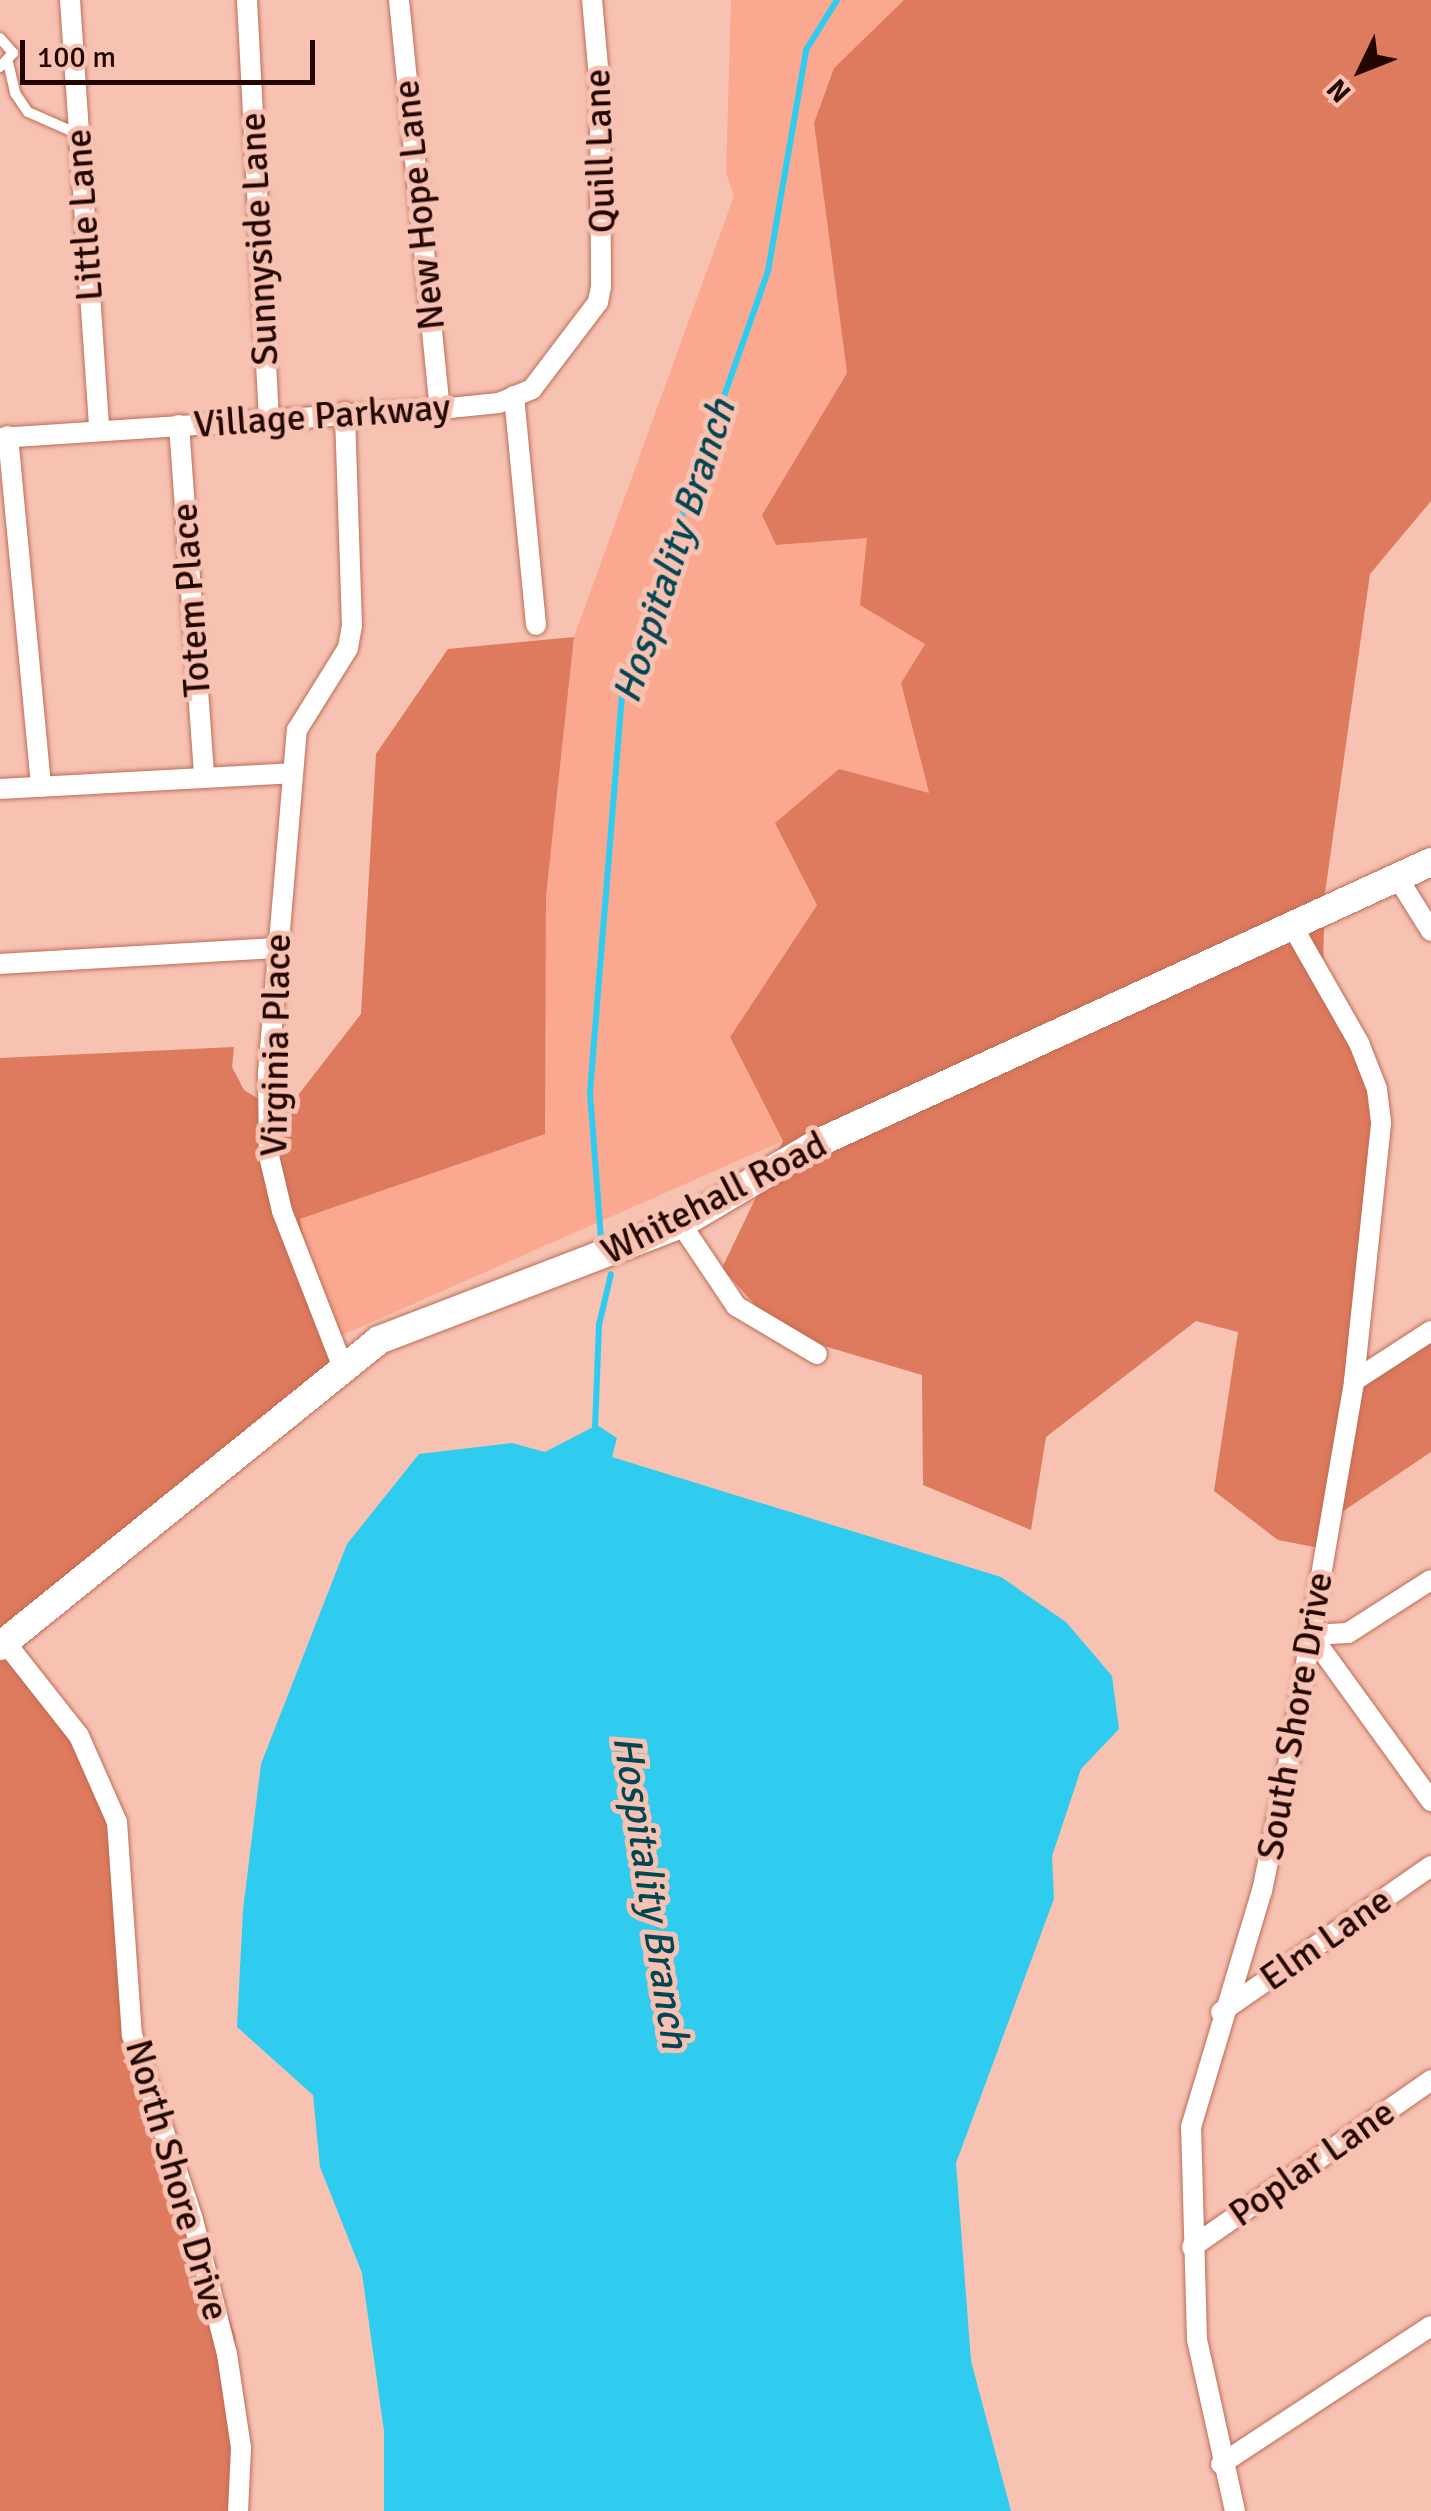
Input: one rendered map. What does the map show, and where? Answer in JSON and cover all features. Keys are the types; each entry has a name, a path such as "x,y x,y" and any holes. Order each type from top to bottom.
{"street":[{"name":"Little Lane","path":"70,0 99,430"},
{"name":"Sunnyside Lane","path":"247,0 269,419"},
{"name":"New Hope Lane","path":"399,0 440,410"},
{"name":"Quill Lane","path":"592,0 600,90 598,302"},
{"name":"Village Parkway","path":"4,437 345,412 440,410 514,396 532,389 598,302"},
{"path":"514,396 536,624"},
{"name":"Virginia Place","path":"342,1364 282,1211 269,1156 275,948 297,730 348,648 352,626 345,412"},
{"name":"Totem Place","path":"179,426 204,774"},
{"path":"4,437 41,786"},
{"path":"0,789 204,774 291,773"},
{"name":"Whitehall Road","path":"3,1644 342,1364 379,1340 682,1224 818,1143 1294,929 1431,862"},
{"path":"1399,880 1431,931"},
{"name":"South Shore Drive","path":"1235,2511 1221,2464 1197,2339 1191,2127 1221,2012 1262,1891 1311,1635 1354,1381 1380,1122 1378,1089 1294,929"},
{"path":"0,964 275,948"},
{"path":"682,1224 736,1306 817,1354"},
{"path":"1354,1381 1431,1330"},
{"path":"1311,1635 1348,1633 1431,1580"},
{"path":"1311,1635 1431,1801"},
{"name":"North Shore Drive","path":"3,1644 78,1736 118,1822 134,2047 192,2216 227,2354 241,2448 238,2511"},
{"name":"Elm Lane","path":"1221,2012 1431,1866"},
{"name":"Poplar Lane","path":"1192,2247 1431,2080"},
{"path":"1221,2464 1431,2326"}],"lane":[{"path":"0,38 13,53 4,65 14,92 28,112 79,135"}],"shaded area":[{"path":"731,0 904,0 834,68 814,123 847,373 762,515 776,545 868,537 925,643 901,683 929,794 817,905 730,1037 783,1141 322,1344 300,1219 544,1134 546,896 574,637 734,196 726,173"},
{"path":"904,0 1431,0 1431,501 1370,574 1325,893 1323,967 1381,1125 1356,1385 1431,1334 1431,1452 1336,1516 1330,1550 1278,1540 1214,1491 1238,1332 1196,1321 1046,1437 1031,1530 923,1485 922,1375 780,1333 722,1268 783,1141 730,1037 817,905 775,823 839,769 929,793 901,683 925,644 860,605 867,538 776,545 762,515 847,373 814,123 834,68"},
{"path":"574,637 546,896 545,1134 300,1219 322,1344 341,1379 12,1655 125,1818 133,2032 235,2336 244,2511 0,2511 0,1058 234,1047 232,1067 244,1090 264,1102 292,1103 361,1014 376,754 448,649"}],"water":[{"path":"597,1425 617,1438 612,1457 1001,1577 1066,1622 1112,1676 1119,1729 1081,1769 1052,1856 1054,1899 956,2163 971,2361 1011,2511 384,2511 384,2431 362,2273 320,2167 313,2095 237,2027 243,1910 261,1764 347,1544 419,1454 512,1443 545,1452"}],"waterway":[{"name":"Hospitality Branch","path":"601,1239 590,1092 623,683 768,271 806,50 837,0"},
{"name":"Hospitality Branch","path":"595,1429 599,1325 611,1274"}]}
